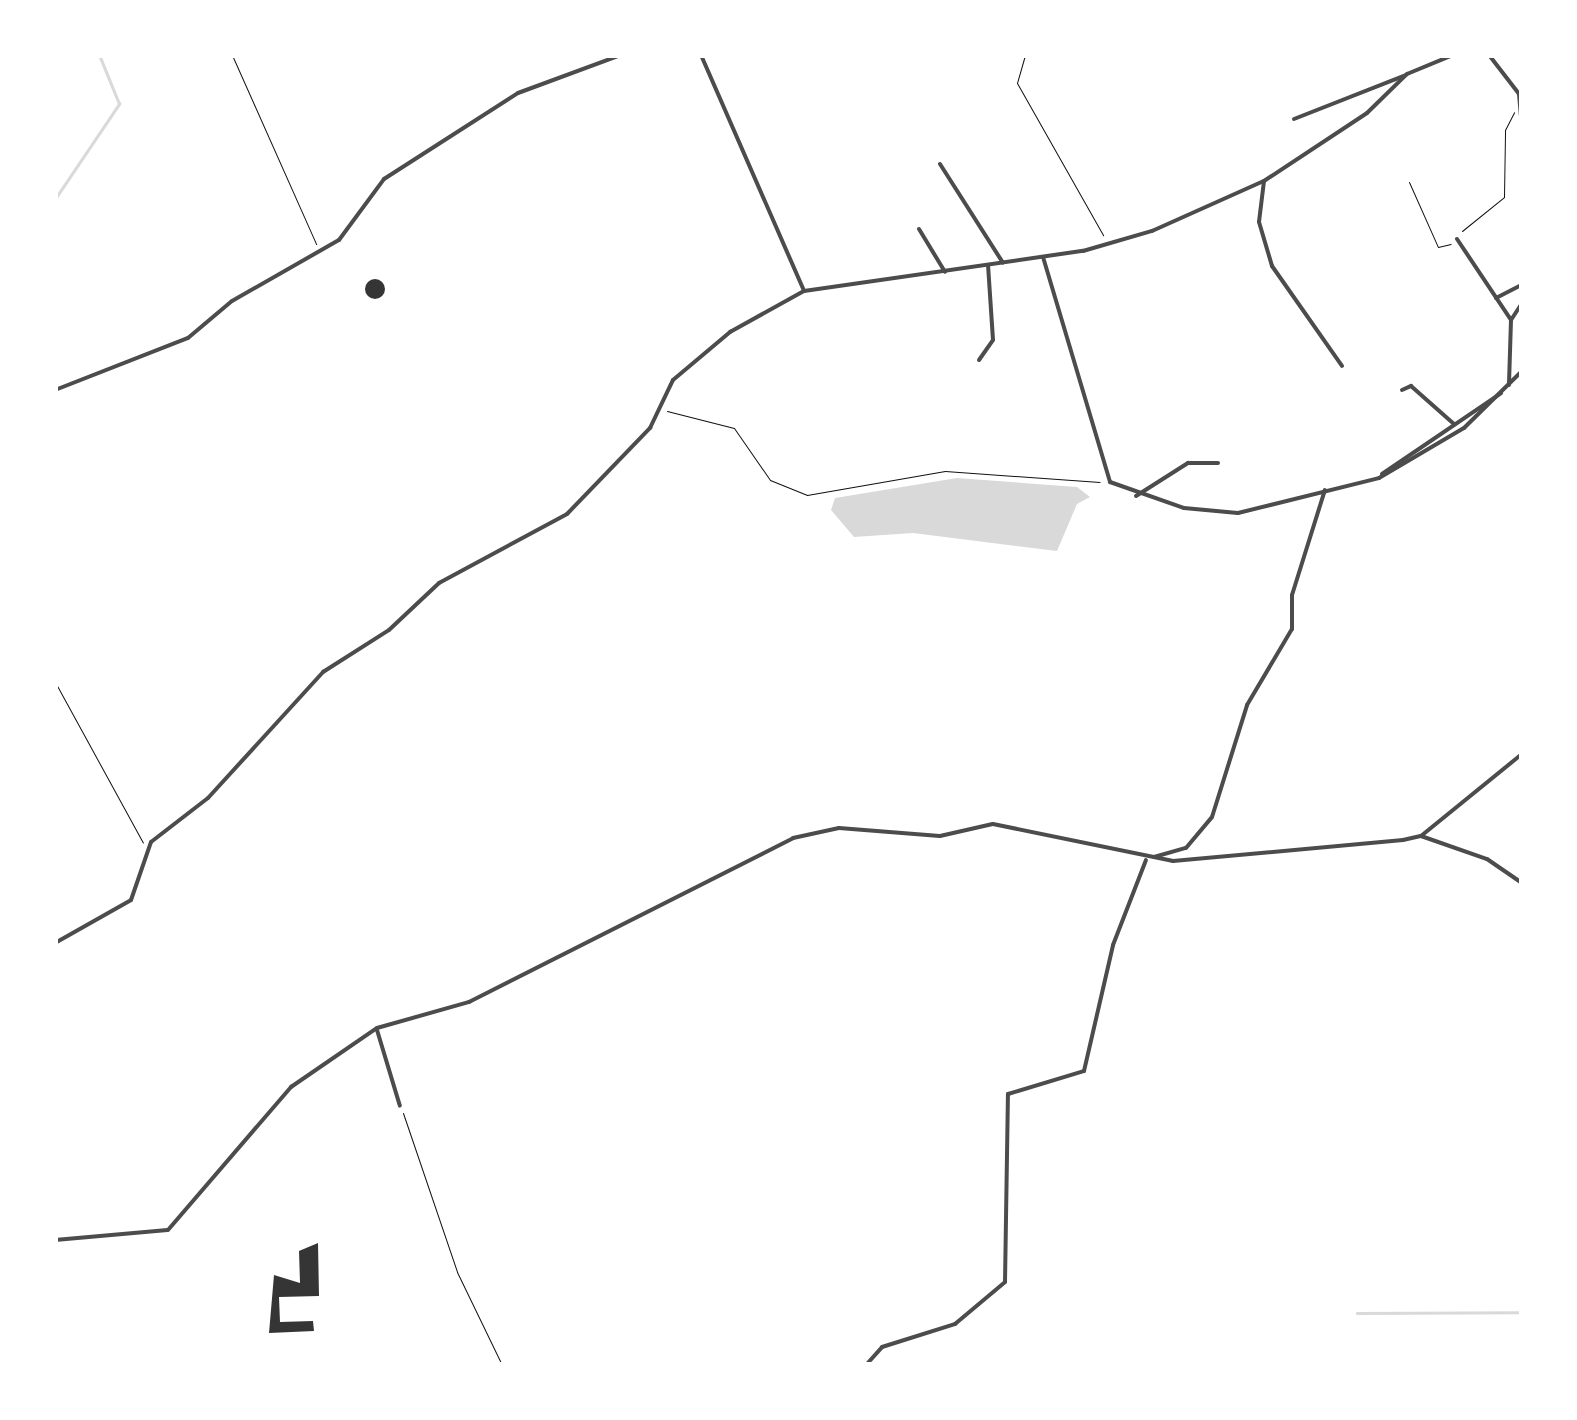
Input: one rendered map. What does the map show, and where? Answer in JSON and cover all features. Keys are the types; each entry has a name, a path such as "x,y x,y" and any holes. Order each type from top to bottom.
{"street":[{"path":"55,390 188,338 339,240 384,179 518,93 621,55"},
{"path":"701,55 804,291"},
{"path":"1294,118 1454,55"},
{"path":"1489,55 1519,95 1516,110 1522,126"},
{"path":"55,943 132,900 151,842 208,798 323,672 390,630 438,583 567,514 715,342 804,291 1107,246 1264,181 1367,113 1406,75"},
{"path":"940,164 1003,263"},
{"path":"1264,181 1258,208 1272,266 1342,366"},
{"path":"919,229 945,272"},
{"path":"1457,239 1511,320"},
{"path":"1043,258 1110,482 1136,496 1238,513 1379,478 1503,393 1522,370"},
{"path":"979,360 993,340 988,266"},
{"path":"1496,298 1522,285"},
{"path":"1509,385 1511,320 1522,302"},
{"path":"1402,390 1412,386 1454,424"},
{"path":"1379,478 1391,460 1503,393"},
{"path":"1136,496 1196,460 1218,463"},
{"path":"1146,858 1186,848 1212,816 1248,705 1292,630 1292,595 1325,490"},
{"path":"1421,836 1522,754"},
{"path":"55,1240 168,1230 292,1087 376,1028 469,1002 793,838 839,828 926,837 993,824 1146,858 1421,836 1487,859 1522,882"},
{"path":"866,1365 882,1347 932,1332 976,1309 1006,1278 1008,1094 1084,1071 1114,945 1146,858"},
{"path":"376,1028 400,1106"}],"path":[{"path":"232,55 320,252"},
{"path":"1025,55 1017,83 1107,246"},
{"path":"1410,182 1438,247 1457,239 1504,198 1505,130 1516,110"},
{"path":"660,408 734,428 770,480 807,494 945,472 1110,482"},
{"path":"55,682 97,747 142,861"},
{"path":"400,1106 456,1272 502,1365"}],"shaded area":[{"path":"957,478 1077,487 1090,497 1077,504 1057,551 913,533 854,537 831,510 835,498"}],"building":[{"path":"375,279 385,289 375,299 365,289"},
{"path":"318,1243 319,1296 279,1297 280,1322 313,1321 314,1331 269,1333 274,1275 300,1283 299,1251"}],"waterway":[{"path":"55,199 119,104 99,55"},
{"path":"1357,1313 1522,1312"}]}
